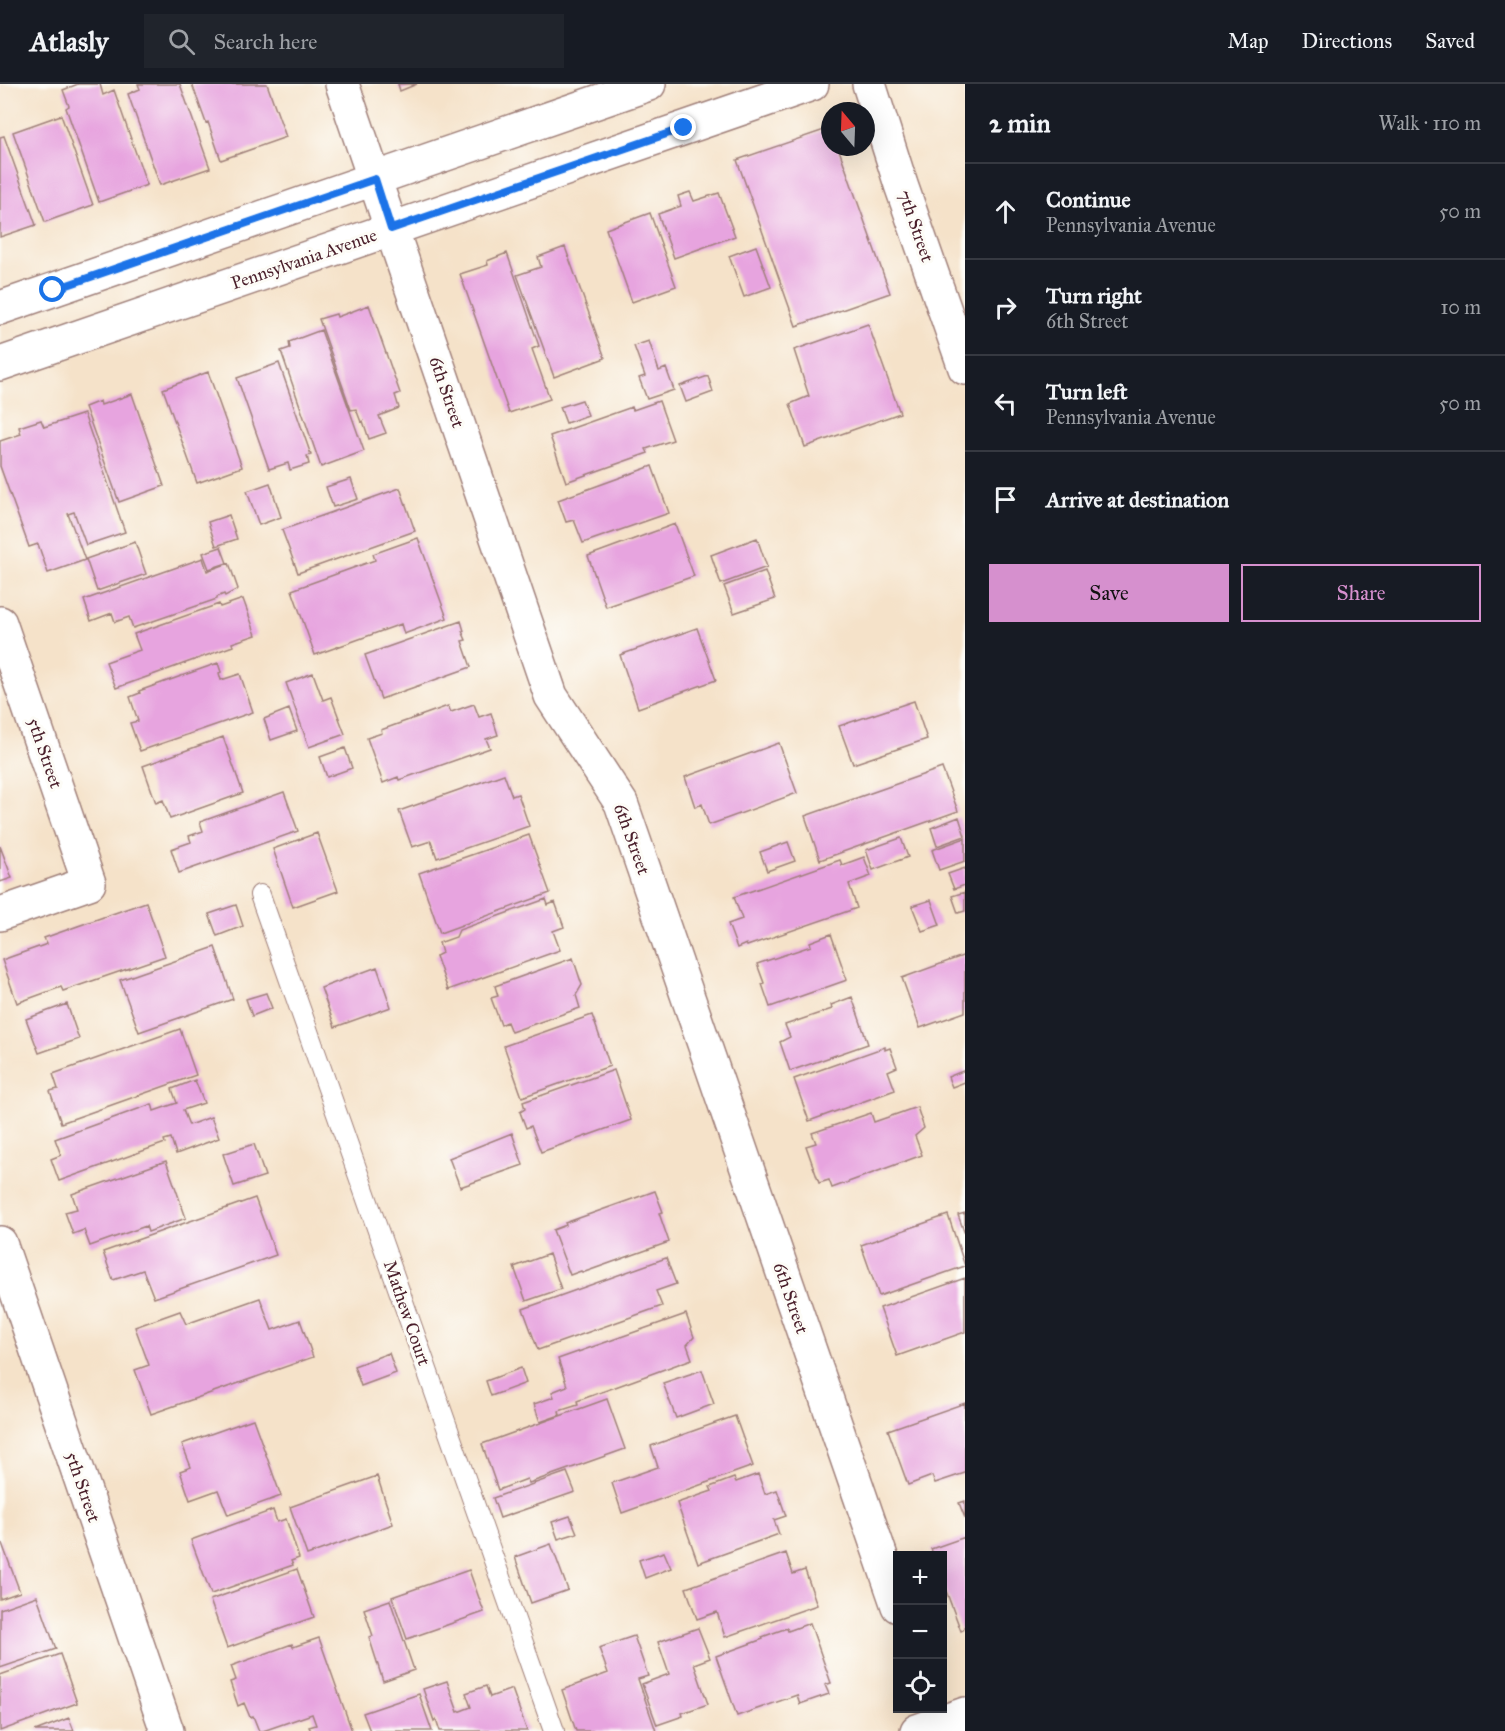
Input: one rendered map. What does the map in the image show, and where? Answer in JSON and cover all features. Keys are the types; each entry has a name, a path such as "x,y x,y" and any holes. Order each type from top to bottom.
{"street":[{"name":"6th Street","path":"342,84 551,696 621,803 897,1605"},
{"path":"0,308 649,84"},
{"name":"Pennsylvania Avenue","path":"0,364 812,84"},
{"name":"7th Street","path":"869,84 901,185 965,368"},
{"name":"5th Street","path":"0,623 89,883 0,914"},
{"name":"5th Street","path":"0,1243 167,1731"}],"lane":[{"name":"Mathew Court","path":"260,895 554,1731"}],"building":[{"path":"78,84 100,84 103,95 114,90 147,185 99,202 66,108 69,106 63,90"},
{"path":"138,84 180,84 210,168 160,185 128,94 140,89"},
{"path":"192,84 267,84 286,137 221,160"},
{"path":"398,84 417,84 400,91"},
{"path":"61,115 93,205 45,222 13,132"},
{"path":"821,131 821,156 841,156 890,293 796,326 737,160"},
{"path":"4,136 36,225 0,237 0,137"},
{"path":"690,192 694,201 719,193 735,236 674,258 658,214 681,206 678,196"},
{"path":"650,213 676,286 632,302 606,229"},
{"path":"756,246 771,287 744,297 729,256"},
{"path":"565,247 605,358 554,377 517,275 541,267 538,257"},
{"path":"507,253 539,346 532,349 550,399 509,413 460,274 488,265 487,261"},
{"path":"369,305 400,393 395,395 399,408 379,416 386,433 369,439 356,409 351,410 319,319 336,314 337,317"},
{"path":"868,324 900,413 805,447 790,404 809,396 794,350"},
{"path":"321,330 364,451 321,467 281,351 290,348 289,342"},
{"path":"649,341 659,371 666,368 674,390 647,399 639,378 645,376 634,346"},
{"path":"279,363 311,455 307,456 309,464 290,470 288,463 269,469 237,378"},
{"path":"208,372 242,467 197,483 163,389"},
{"path":"708,376 713,392 686,402 680,386"},
{"path":"132,394 164,486 119,502 85,407 100,401 101,405"},
{"path":"582,400 588,415 566,423 560,407"},
{"path":"659,401 673,440 646,449 648,453 566,482 550,436 632,407 633,410"},
{"path":"84,414 125,532 86,545 74,512 68,514 85,560 48,573 38,544 29,547 0,466 0,441 21,434 19,427 41,420 44,427"},
{"path":"652,466 669,513 583,543 574,520 566,522 558,500"},
{"path":"351,479 358,499 333,507 326,487"},
{"path":"270,483 281,517 259,525 247,491"},
{"path":"400,488 415,531 298,573 282,530"},
{"path":"229,515 237,539 216,546 208,522"},
{"path":"675,524 694,576 606,607 588,556"},
{"path":"418,538 447,618 404,634 401,624 315,655 292,590 375,560 373,554"},
{"path":"757,538 767,567 721,584 711,555"},
{"path":"135,542 146,574 97,591 86,559"},
{"path":"221,547 227,563 209,569 203,553"},
{"path":"203,558 207,571 229,563 238,589 225,596 224,594 217,597 217,599 133,628 129,617 115,622 112,613 91,621 84,600"},
{"path":"765,571 775,599 734,613 724,586"},
{"path":"243,599 256,635 232,643 233,646 116,688 106,662 140,650 134,634 219,604 220,607"},
{"path":"461,621 466,640 462,641 471,667 381,699 365,655"},
{"path":"697,628 716,680 638,708 620,655"},
{"path":"218,663 221,680 240,674 253,712 140,751 130,723 138,721 130,697 140,693 139,691"},
{"path":"313,673 323,700 331,697 345,734 309,747 286,683"},
{"path":"914,701 927,739 853,764 839,726"},
{"path":"474,704 479,717 491,713 498,735 486,739 490,748 399,780 398,777 383,783 367,738 382,733 381,730 448,706 451,712"},
{"path":"289,709 297,731 271,740 264,719"},
{"path":"223,737 243,793 170,819 163,800 156,803 143,766"},
{"path":"779,743 797,793 709,825 702,804 695,807 685,777"},
{"path":"345,748 352,768 327,777 320,757"},
{"path":"942,768 958,811 820,860 805,816"},
{"path":"504,774 512,796 518,794 529,826 437,858 431,841 412,847 399,811"},
{"path":"284,792 298,831 179,873 171,849 191,842 189,836 203,831 200,822"},
{"path":"959,817 965,836 937,846 931,828"},
{"path":"317,833 338,891 293,907 273,849"},
{"path":"529,835 550,893 440,933 419,873"},
{"path":"901,838 908,857 873,870 866,850"},
{"path":"965,838 965,861 939,870 932,850"},
{"path":"788,842 795,861 767,871 760,852"},
{"path":"0,846 12,878 0,882"},
{"path":"864,857 871,876 849,884 857,908 737,948 728,924 742,919 734,897 840,860 842,865"},
{"path":"965,868 965,885 954,889 948,874"},
{"path":"965,892 965,911 958,913 952,896"},
{"path":"546,899 548,905 555,902 564,927 553,931 560,950 448,990 436,956 442,953 439,943 456,937 459,930"},
{"path":"931,900 940,925 922,931 912,906"},
{"path":"146,902 165,956 63,991 61,987 17,1003 2,960 47,944 44,938"},
{"path":"236,905 243,926 217,936 209,914"},
{"path":"831,934 847,980 770,1007 757,964 811,946 810,942"},
{"path":"215,947 233,999 139,1032 120,980"},
{"path":"965,955 965,1012 920,1028 902,978"},
{"path":"573,958 582,985 576,995 580,1008 511,1032 507,1022 501,1025 491,998 498,996 495,986"},
{"path":"377,967 391,1007 335,1027 321,988"},
{"path":"266,993 272,1008 252,1016 246,999"},
{"path":"852,997 868,1044 790,1071 780,1042 790,1037 785,1025 832,1009 831,1005"},
{"path":"67,1004 79,1039 39,1053 26,1019"},
{"path":"592,1015 610,1066 522,1097 504,1046"},
{"path":"180,1029 196,1075 61,1123 50,1091 58,1089 53,1074"},
{"path":"885,1047 885,1050 890,1048 897,1067 888,1071 895,1090 809,1121 794,1079"},
{"path":"614,1070 631,1120 541,1152 531,1126 526,1128 520,1112 525,1109 523,1102"},
{"path":"965,1070 965,1082 952,1087 948,1077"},
{"path":"195,1080 204,1103 183,1110 189,1125 211,1117 219,1138 176,1154 171,1138 164,1140 165,1143 59,1181 51,1159 61,1155 55,1139 152,1104 154,1111 177,1103 172,1089"},
{"path":"917,1107 924,1128 915,1136 922,1155 832,1188 829,1180 819,1183 806,1146 816,1143 812,1133 871,1113 874,1122"},
{"path":"512,1133 523,1165 460,1187 449,1158"},
{"path":"254,1144 265,1176 234,1186 223,1154"},
{"path":"166,1161 186,1218 148,1232 146,1226 90,1246 84,1230 73,1234 65,1212 77,1209 72,1194"},
{"path":"655,1191 663,1212 659,1213 669,1242 582,1273 581,1271 570,1275 553,1230 566,1225 565,1223"},
{"path":"255,1198 276,1255 154,1298 143,1270 113,1280 103,1252"},
{"path":"965,1213 965,1234 958,1215"},
{"path":"948,1215 965,1266 879,1296 861,1245"},
{"path":"549,1254 561,1289 526,1301 514,1267"},
{"path":"666,1258 676,1284 656,1291 662,1306 538,1350 523,1309"},
{"path":"965,1278 965,1332 897,1356 880,1308"},
{"path":"260,1298 272,1330 300,1320 313,1357 151,1414 135,1370 149,1365 135,1327 180,1311 186,1324"},
{"path":"686,1314 694,1337 687,1345 692,1359 577,1401 578,1405 559,1411 560,1415 540,1422 534,1404 554,1397 552,1392 567,1386 558,1359"},
{"path":"389,1353 396,1373 361,1386 354,1366"},
{"path":"521,1368 526,1383 491,1396 486,1381"},
{"path":"702,1370 714,1404 676,1418 663,1383"},
{"path":"607,1399 625,1449 529,1483 527,1479 498,1490 482,1444"},
{"path":"965,1403 965,1473 935,1483 932,1476 908,1485 888,1430"},
{"path":"735,1416 753,1466 622,1513 612,1483 658,1467 651,1446"},
{"path":"253,1419 281,1496 228,1515 218,1490 190,1500 180,1471 191,1467 182,1444"},
{"path":"567,1472 575,1492 500,1518 493,1498"},
{"path":"758,1474 765,1494 777,1490 786,1516 774,1520 779,1534 698,1563 677,1503 712,1491 710,1487 734,1478 736,1482"},
{"path":"377,1476 393,1524 307,1555 290,1507"},
{"path":"965,1501 965,1518 959,1503"},
{"path":"273,1510 277,1522 286,1519 299,1558 291,1561 293,1565 211,1594 191,1540"},
{"path":"570,1516 577,1533 558,1539 552,1522"},
{"path":"965,1537 965,1629 961,1631 947,1593 947,1551 932,1551 931,1549"},
{"path":"0,1538 20,1592 0,1599"},
{"path":"551,1544 568,1590 531,1603 515,1557"},
{"path":"664,1552 671,1568 645,1578 639,1560"},
{"path":"786,1553 793,1574 805,1570 817,1605 725,1637 717,1612 697,1619 686,1588"},
{"path":"297,1569 314,1617 227,1648 210,1600"},
{"path":"469,1570 484,1612 407,1639 392,1597"},
{"path":"37,1596 56,1649 0,1668 0,1609"},
{"path":"390,1600 414,1670 383,1681 369,1637 373,1636 364,1609"},
{"path":"810,1623 831,1683 825,1685 829,1694 800,1704 797,1695 737,1716 716,1656 787,1628 788,1631"},
{"path":"698,1628 710,1658 694,1664 708,1704 657,1725 642,1684 669,1674 658,1642"},
{"path":"634,1636 648,1676 638,1679 656,1731 576,1731 562,1690 608,1673 599,1648"},
{"path":"319,1638 352,1731 311,1731 309,1727 316,1725 312,1714 259,1731 244,1703 238,1706 230,1682 236,1680 231,1666 292,1644 293,1647"},
{"path":"60,1654 77,1703 0,1731 0,1675"},
{"path":"447,1681 458,1712 471,1707 466,1693 486,1686 490,1697 512,1689 527,1731 440,1731 436,1719 434,1721 423,1689"},
{"path":"419,1694 432,1731 370,1731 363,1713"},
{"path":"69,1718 74,1731 35,1731"}],"route":[{"path":"53,290 375,179 391,229 684,128"}]}
